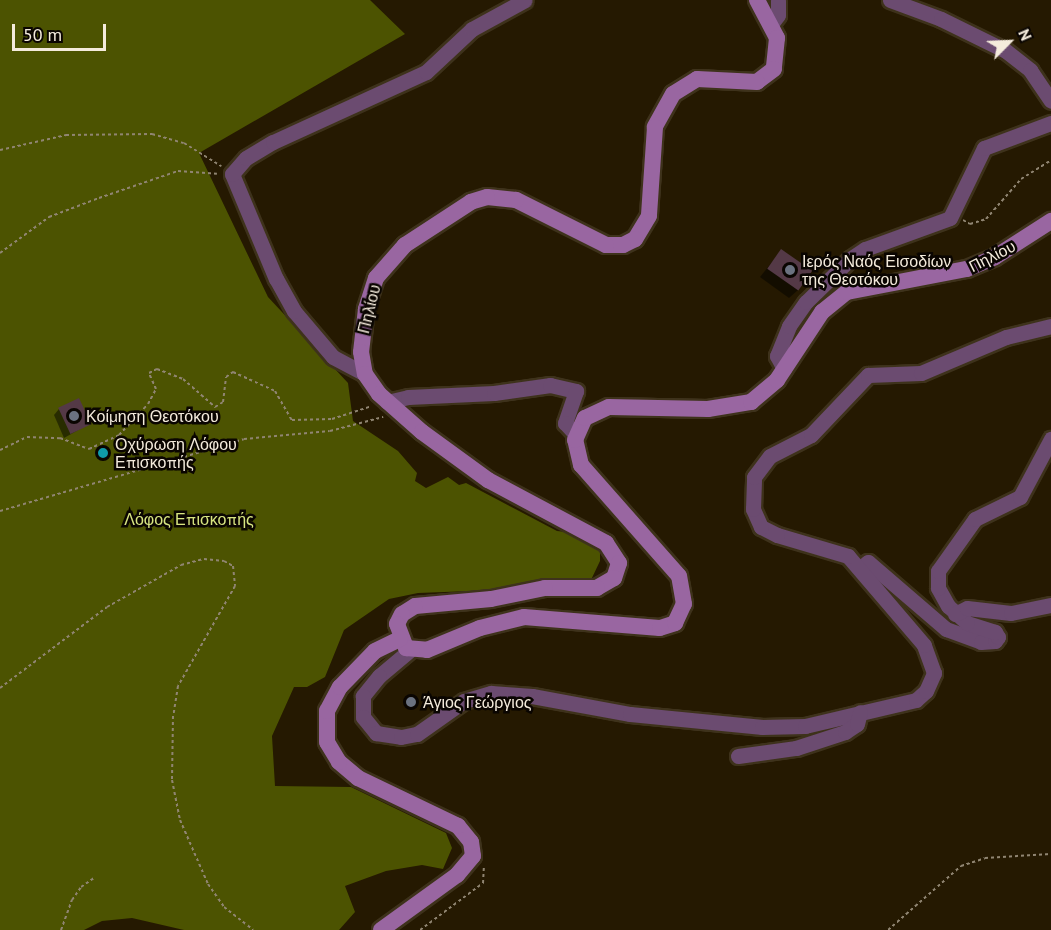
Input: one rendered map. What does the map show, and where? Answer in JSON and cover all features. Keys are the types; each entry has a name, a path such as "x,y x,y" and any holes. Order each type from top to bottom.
{"main road":[{"name":"Πηλίου","path":"405,645 397,627 400,616 423,604 491,599 545,588 597,588 614,578 619,563 606,543 494,484 392,407 365,374 360,352 363,323 371,289 381,270 405,245 471,202 493,197 516,200 606,245 623,245 638,237 649,216 654,132 663,107 678,89 693,80 757,82 770,76 777,54 772,23 757,0"},
{"name":"Πηλίου","path":"576,435 585,418 609,407 708,410 742,405 770,388 822,312 847,292 862,286 922,280 974,267 1005,252 1051,221"},
{"path":"381,930 457,875 473,856 471,842 458,826 358,778 339,762 327,742 327,711 340,687 375,651 405,645 432,648 480,628 524,617 573,618 660,628 679,620 685,599 679,576 660,551 584,470 576,450 576,435"}],"street":[{"path":"365,374 333,357 294,311 276,279 232,174 246,158 273,142 426,72 472,29 525,0"},
{"path":"772,23 778,15 778,0"},
{"path":"890,0 941,19 1006,51 1030,70 1051,101"},
{"path":"784,369 777,356 789,326 806,302 850,260 865,249 944,221 956,211 972,166 984,147 1051,123"},
{"path":"405,645 363,696 360,705 363,717 376,733 401,737 425,731 464,701 491,693 532,696 641,715 762,728 805,726 916,700 926,691 934,673 924,645 860,568 843,553 777,535 761,527 753,509 751,490 754,477 766,460 811,435 868,375 921,373 1006,337 1051,326"},
{"path":"392,407 408,396 494,393 550,385 576,391 565,423 576,435"},
{"path":"860,568 868,562 946,629 985,643 998,639 992,630 972,626 955,614 938,588 939,568 975,519 1020,497 1051,439"},
{"path":"955,614 967,608 1011,614 1051,605"},
{"path":"738,756 796,748 844,732 857,724 860,712"}],"path":[{"path":"0,150 66,135 152,135 184,142 232,174"},
{"path":"956,211 970,224 986,219 1021,179 1051,160"},
{"path":"0,253 49,217 160,176 178,171 232,174"},
{"path":"0,450 27,437 60,438 89,449 119,435 148,404 156,389 149,373 157,369 183,379 214,407 223,402 228,373 238,373 275,391 292,420 332,419 392,407"},
{"path":"0,511 244,439 330,431 392,407"},
{"path":"0,688 107,608 181,565 204,560 224,561 233,566 235,586 178,686 172,780 180,820 208,884 224,907 253,930"},
{"path":"888,930 961,866 985,858 1051,854"},
{"path":"420,930 483,883 486,869 473,856"},
{"path":"61,930 72,900 94,878"}],"green space":[{"name":"Λόφος Επισκοπής","path":"0,0 370,0 405,34 199,153 268,297 348,383 353,421 398,451 417,473 415,481 426,488 448,477 459,485 466,483 557,531 576,533 600,545 600,561 591,580 537,581 497,590 418,593 389,599 344,630 325,677 307,687 294,687 272,736 275,786 351,787 446,833 452,848 443,869 422,865 386,871 345,886 355,912 339,930 184,930 132,918 102,921 84,930 0,930"}],"building":[{"name":"Ιερός Ναός Εισοδίων της Θεοτόκου","path":"781,249 812,271 798,290 767,269"},
{"name":"Κοίμηση Θεοτόκου","path":"79,398 91,424 70,434 58,408"}],"place":[{"name":"Ιερός Ναός Εισοδίων της Θεοτόκου","path":"790,270"},
{"name":"Κοίμηση Θεοτόκου","path":"74,416"},
{"name":"Οχύρωση Λόφου Επισκοπής","path":"103,453"},
{"name":"Άγιος Γεώργιος","path":"411,702"}]}
